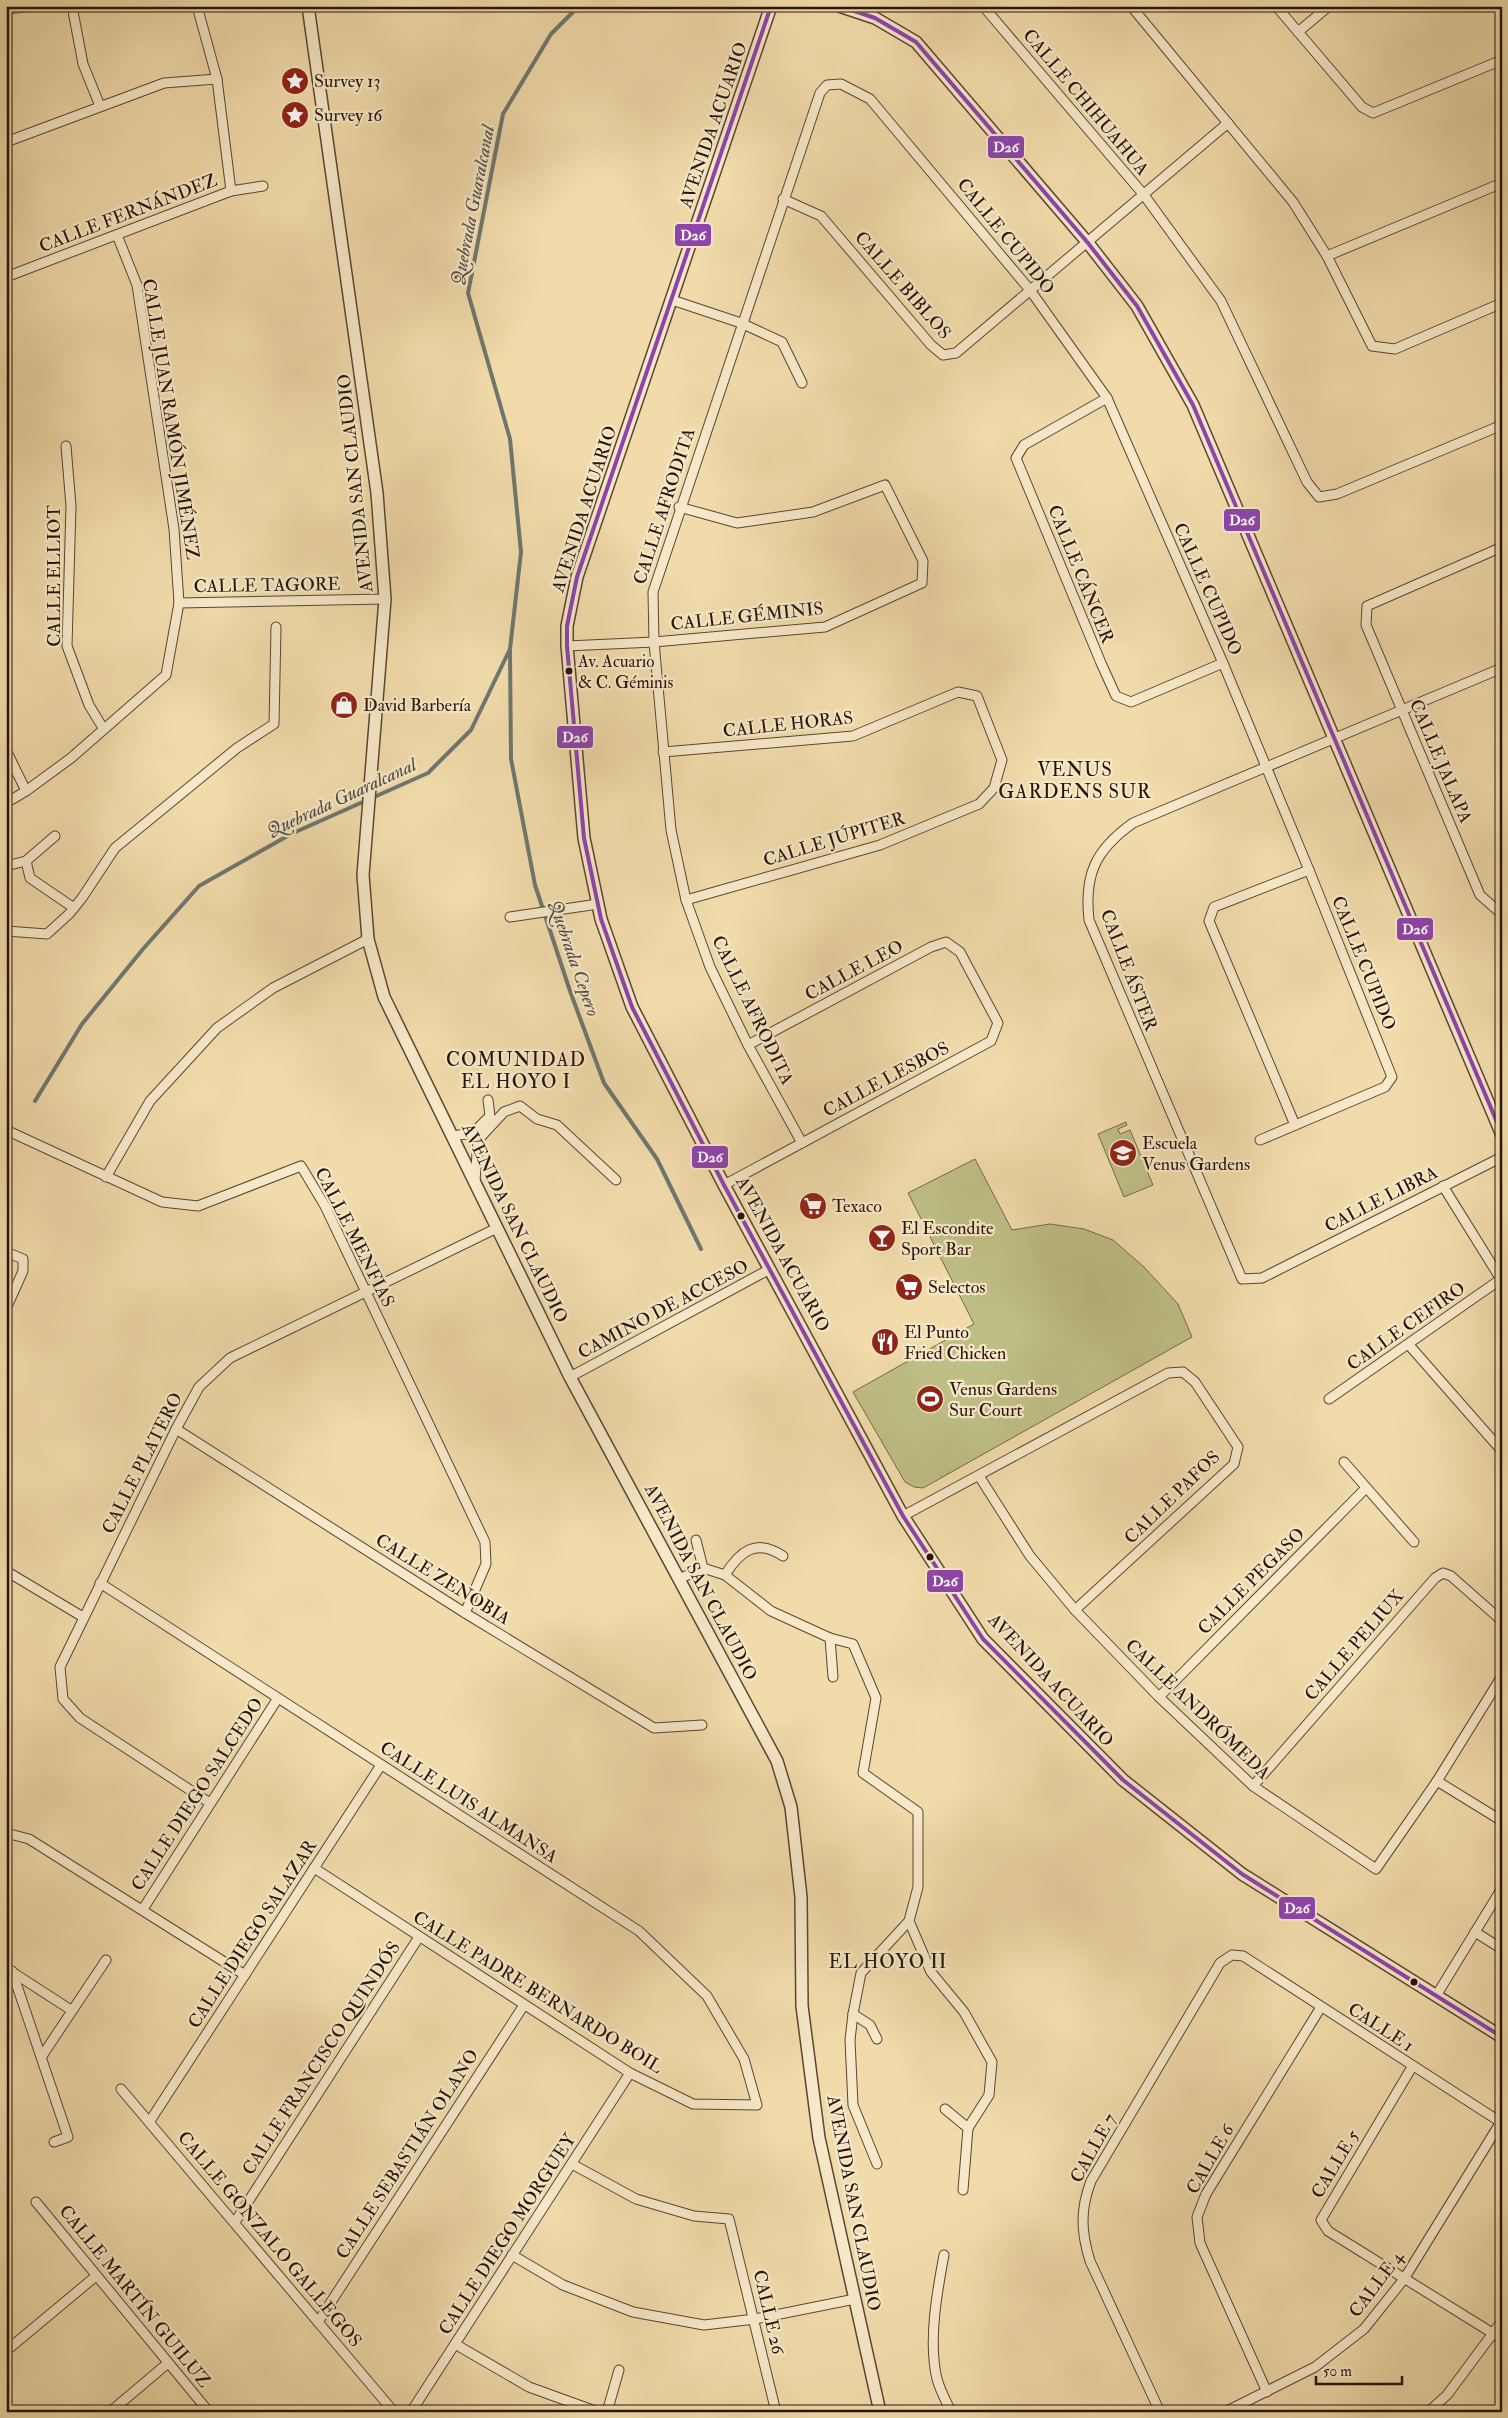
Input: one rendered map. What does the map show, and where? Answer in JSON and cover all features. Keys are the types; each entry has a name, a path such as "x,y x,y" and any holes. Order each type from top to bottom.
{"street":[{"path":"6,9 35,6"},
{"path":"72,6 84,64 100,106"},
{"path":"197,6 217,80 230,191"},
{"name":"AVENIDA SAN CLAUDIO","path":"308,6 377,493 385,598 364,875 368,939 384,997 570,1377 777,1761 791,1807 801,1897 802,2006 818,2129 880,2412"},
{"name":"AVENIDA ACUARIO","path":"771,6 577,577 568,626 567,646 584,838 601,919 632,1007 724,1185 903,1516 984,1639 1123,1780 1242,1874 1502,2037"},
{"path":"839,6 875,18 916,42 1088,243 1137,306 1193,405 1502,1135"},
{"name":"CALLE CHIHUAHUA","path":"983,6 1144,195 1221,301 1307,482 1319,497 1337,494 1502,425"},
{"path":"1131,6 1293,202 1327,256 1372,346 1395,350 1502,303"},
{"path":"1276,6 1362,107 1373,114 1502,60"},
{"path":"1298,32 1329,6"},
{"path":"6,142 164,83 217,80"},
{"name":"CALLE CUPIDO","path":"815,106 820,93 827,85 841,84 870,99 1030,290 1107,398 1223,663 1392,1077 1385,1087 1260,1140"},
{"name":"CALLE AFRODITA","path":"802,1143 748,1045 710,967 686,900 671,830 654,642 652,592 815,106"},
{"name":"CALLE BIBLOS","path":"783,199 821,216 931,345 943,355 956,353 1228,124"},
{"path":"1327,256 1502,183"},
{"name":"CALLE FERNÁNDEZ","path":"6,277 230,191 263,186"},
{"name":"CALLE JUAN RAMÓN JIMÉNEZ","path":"6,803 26,791 71,758 103,728 166,675 179,603 174,529 142,328 137,285 117,235"},
{"path":"672,300 741,323 782,342 802,383"},
{"name":"CALLE CÁNCER","path":"1107,398 1024,446 1016,458 1101,663 1116,696 1131,702 1223,663"},
{"name":"CALLE ELLIOT","path":"66,446 71,506 67,646 89,705 103,728"},
{"name":"CALLE GÉMINIS","path":"567,646 654,642 825,627 922,583 923,561 885,486 813,512 737,523 679,507"},
{"name":"CALLE JALAPA","path":"1502,547 1367,606 1366,625 1480,895 1497,910 1502,908"},
{"name":"CALLE TAGORE","path":"179,603 385,598"},
{"path":"6,931 47,934 74,908 115,848 237,748 274,724 276,627"},
{"name":"CALLE ÁSTER","path":"1276,1271 1262,1278 1242,1279 1089,920 1086,897 1094,864 1113,837 1133,823 1502,668"},
{"name":"CALLE JÚPITER","path":"686,900 880,846 979,804 994,788 1002,760 977,696 958,692 940,700"},
{"name":"CALLE HORAS","path":"663,752 853,736 940,700"},
{"path":"6,750 26,791"},
{"path":"6,866 26,861 55,836"},
{"path":"26,861 30,878 74,908"},
{"path":"1295,1125 1209,921 1214,907 1309,870"},
{"path":"510,917 598,904"},
{"path":"106,1177 150,1101 217,1028 272,988 368,939"},
{"name":"CALLE LEO","path":"748,1045 931,946 946,942 960,952 969,968"},
{"name":"CALLE LESBOS","path":"724,1185 991,1041 998,1023 969,968"},
{"path":"452,1136 473,1133 490,1116 488,1100"},
{"path":"475,1181 478,1140 504,1112 520,1106 537,1119 557,1125 616,1180"},
{"name":"CALLE MENFIAS","path":"6,1130 162,1202 198,1206 301,1166 324,1206 366,1291 485,1542 486,1564 465,1612"},
{"name":"CALLE LIBRA","path":"1276,1271 1502,1157"},
{"path":"1443,1186 1501,1280"},
{"name":"CALLE PLATERO","path":"210,1803 80,1718 63,1699 60,1667 176,1429 199,1387 230,1358 497,1228"},
{"path":"6,1252 22,1259 22,1271 6,1309"},
{"name":"CAMINO DE ACCESO","path":"570,1377 770,1269"},
{"name":"CALLE CEFIRO","path":"1329,1399 1501,1280"},
{"path":"1409,1345 1502,1451"},
{"name":"CALLE PAFOS","path":"979,1476 1168,1373 1183,1372 1195,1382 1238,1447 1234,1464 1075,1610"},
{"name":"CALLE ZENOBIA","path":"176,1429 465,1612 654,1728 702,1725"},
{"path":"1344,1462 1414,1542"},
{"path":"903,1516 979,1476"},
{"name":"CALLE ANDRÓMEDA","path":"979,1476 1030,1556 1075,1610 1159,1697 1253,1786 1376,1869 1437,1781 1502,1676"},
{"name":"CALLE PEGASO","path":"1159,1697 1366,1488"},
{"path":"696,1540 702,1568"},
{"path":"725,1575 736,1557 753,1548 773,1549 784,1556"},
{"path":"679,1579 702,1568 725,1575 771,1611 830,1638 853,1644 876,1698 863,1772 918,1812 918,1887 909,1920 861,1973 853,2014 850,2040 853,2105 877,2164"},
{"path":"6,1571 83,1617"},
{"name":"CALLE PELIUX","path":"1253,1786 1434,1578 1443,1573 1451,1576 1502,1621"},
{"name":"CALLE LUIS ALMANSA","path":"100,1583 639,1931 707,1996 744,2059 758,2105"},
{"path":"830,1638 833,1677"},
{"name":"CALLE DIEGO SALCEDO","path":"143,1909 278,1698"},
{"name":"CALLE DIEGO SALAZAR","path":"150,2121 381,1764"},
{"path":"1437,1781 1502,1821"},
{"path":"6,1833 29,1839 143,1909 245,1975"},
{"name":"CALLE PADRE BERNARDO BOIL","path":"314,1868 630,2073 693,2104 758,2105"},
{"path":"1436,1996 1502,1888"},
{"path":"909,1920 930,1972 964,2012 992,2062 989,2095 968,2128 963,2190"},
{"path":"1475,1932 1502,1949"},
{"name":"CALLE FRANCISCO QUINDÓS","path":"235,2222 419,1937"},
{"name":"CALLE 7","path":"1160,2412 1090,2261 1084,2239 1082,2220 1084,2199 1091,2181 1220,1963 1232,1955 1243,1956"},
{"name":"CALLE 1","path":"1243,1956 1412,2067 1501,2121"},
{"path":"42,2056 106,1960"},
{"path":"9,1970 72,2010"},
{"path":"9,1970 42,2056 68,2137 54,2142"},
{"name":"CALLE SEBASTIÁN OLANO","path":"318,2322 524,2005"},
{"name":"CALLE 6","path":"1267,2392 1200,2243 1197,2217 1206,2194 1321,2007"},
{"path":"853,2014 870,2025 877,2039"},
{"name":"CALLE 5","path":"1412,2067 1321,2220 1328,2231 1498,2337"},
{"name":"CALLE DIEGO MORGUEY","path":"411,2412 630,2073"},
{"name":"CALLE GONZALO GALLEGOS","path":"122,2089 394,2412"},
{"path":"945,2109 968,2128"},
{"name":"CALLE 4","path":"1225,2412 1315,2367 1364,2329 1404,2279 1501,2121"},
{"name":"CALLE 26","path":"572,2164 636,2199 694,2216 730,2219 776,2412"},
{"name":"CALLE MARTÍN GUILUZ","path":"36,2202 209,2412"},
{"path":"512,2255 572,2288 634,2312 704,2324 755,2319 855,2299"},
{"path":"944,2255 939,2280 933,2349 937,2380 951,2412"},
{"path":"6,2351 96,2276"},
{"path":"1428,2412 1447,2395 1498,2337 1502,2321"},
{"path":"455,2344 529,2387 598,2412"},
{"path":"110,2412 168,2363"},
{"path":"607,2412 619,2370"}],"green space":[{"path":"1126,1122 1127,1125 1118,1129 1120,1134 1130,1130 1153,1185 1124,1197 1098,1134"},
{"path":"975,1159 1012,1230 1050,1224 1084,1229 1113,1240 1144,1267 1178,1304 1192,1337 923,1488 914,1487 905,1482 853,1392 974,1324 908,1193"}],"waterway":[{"name":"Quebrada Guaralcanal","path":"35,1101 82,1024 143,949 199,886 291,834 428,773 471,730 510,649 521,552 510,439 468,293 503,114 551,34 579,6"},
{"name":"Quebrada Cepero","path":"510,651 511,759 535,885 570,991 604,1083 657,1159 701,1249"}],"transit line":[{"name":"D26","path":"771,6 577,577 567,626 567,646 584,838 601,919 632,1007 724,1185 903,1516 983,1639 1123,1780 1242,1874 1502,2037"},
{"name":"D26","path":"840,6 875,18 916,42 1088,243 1137,306 1193,405 1502,1134"}],"place":[{"name":"Survey 13","path":"295,81"},
{"name":"Survey 16","path":"295,115"},
{"name":"Av. Acuario & C. Géminis","path":"569,671"},
{"name":"David Barbería","path":"344,705"},
{"name":"Escuela Venus Gardens","path":"1123,1153"},
{"name":"Texaco","path":"813,1206"},
{"name":"El Escondite Sport Bar","path":"882,1238"},
{"name":"Selectos","path":"909,1287"},
{"name":"El Punto Fried Chicken","path":"885,1342"},
{"name":"Venus Gardens Sur Court","path":"930,1399"}],"district":[{"name":"VENUS GARDENS SUR","path":"1075,780"},
{"name":"COMUNIDAD EL HOYO I","path":"516,1070"},
{"name":"EL HOYO II","path":"888,1961"}]}
